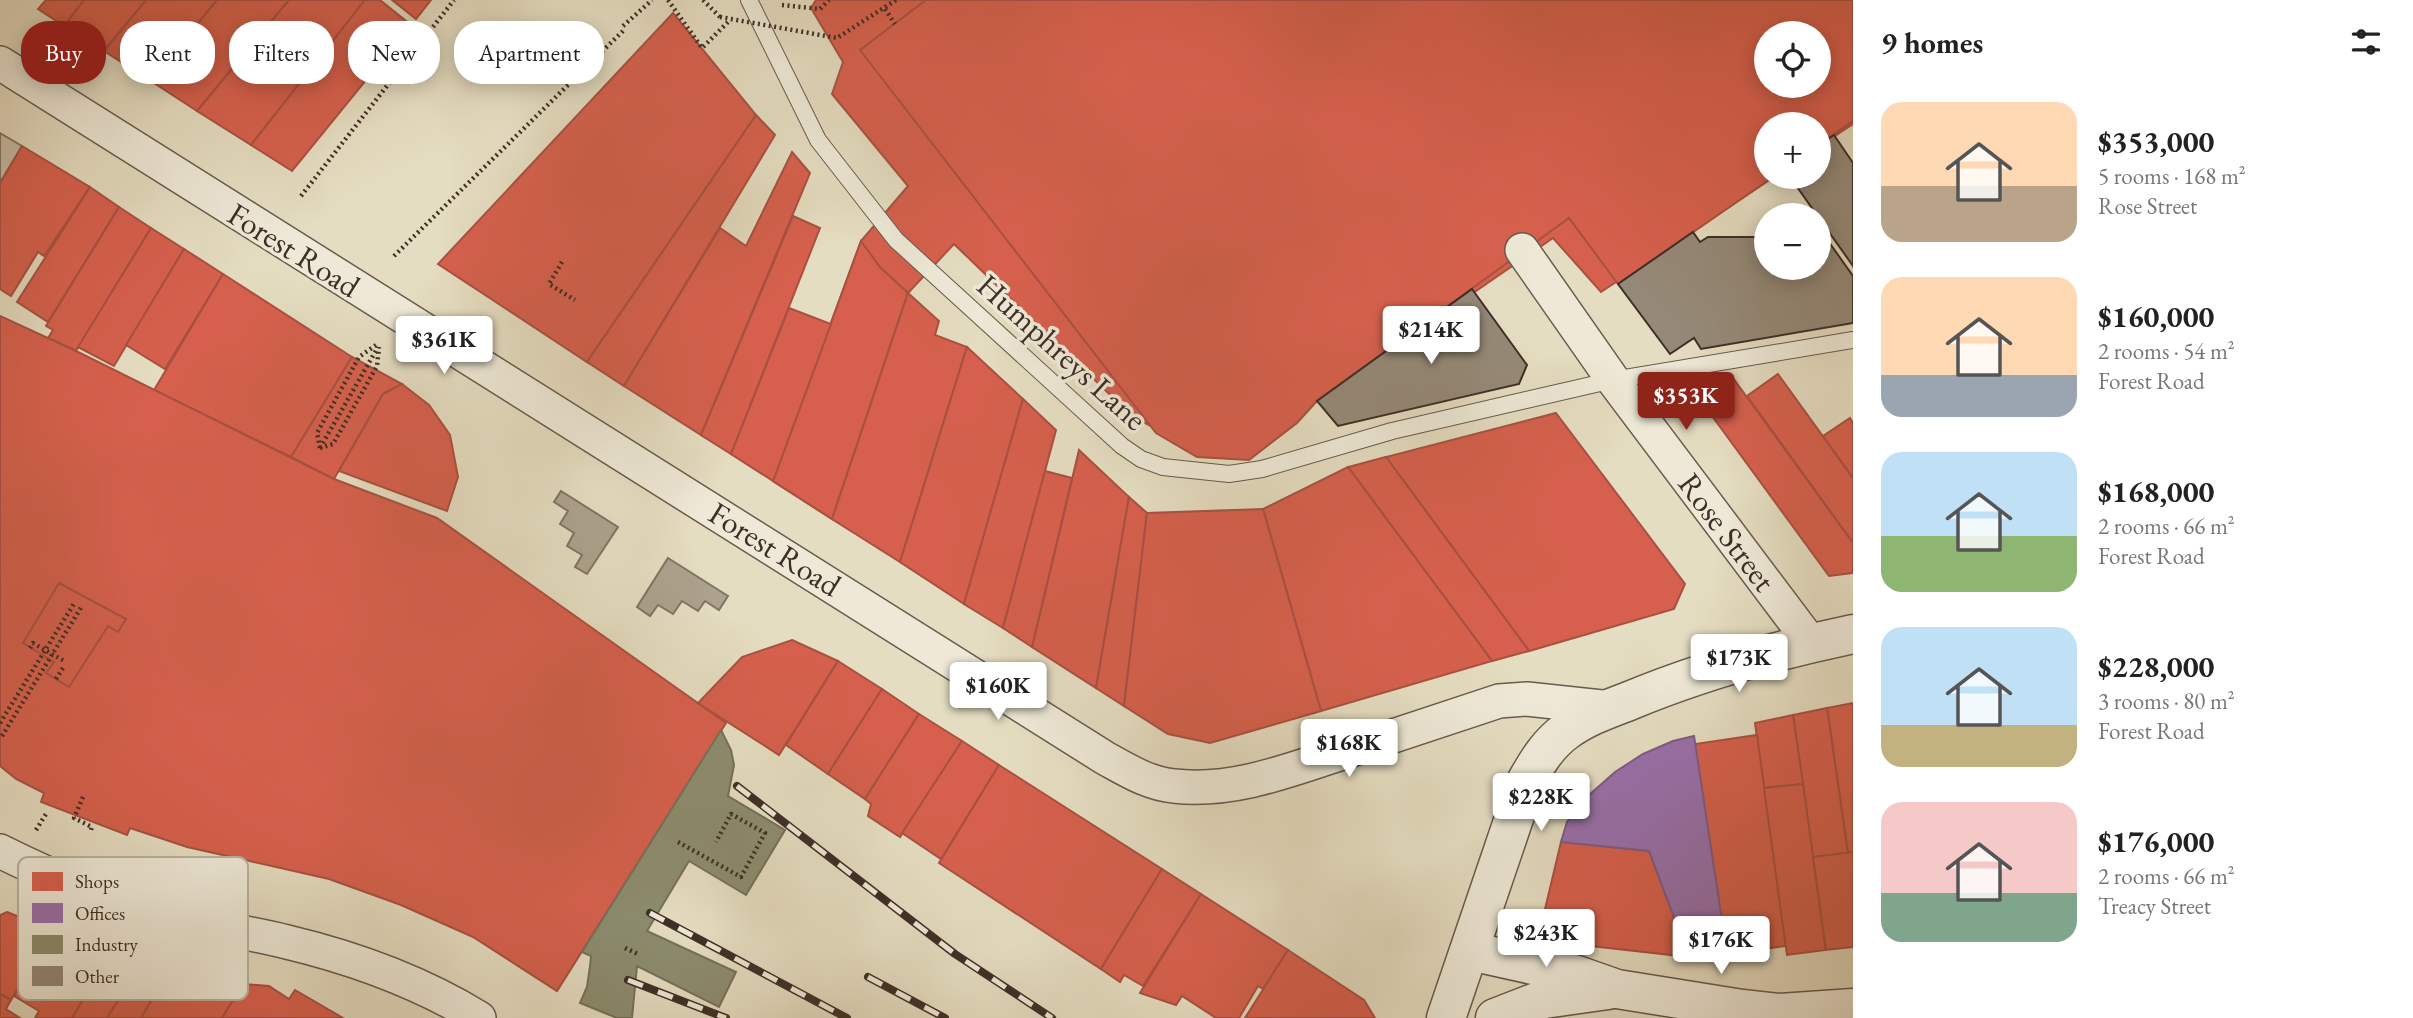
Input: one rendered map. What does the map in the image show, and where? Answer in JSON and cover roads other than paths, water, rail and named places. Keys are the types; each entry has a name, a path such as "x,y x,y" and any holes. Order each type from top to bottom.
{"street":[{"name":"Forest Road","path":"0,63 1105,758 1143,778 1172,786 1205,788 1241,783 1293,769 1499,701 1528,699 1611,708"},
{"name":"Rose Street","path":"1522,250 1613,380 1811,642"},
{"name":"Forest Road","path":"1446,1018 1528,780 1544,752 1566,731 1666,685 1811,642 1853,634"},
{"path":"0,851 18,859"},
{"path":"248,934 334,954 401,978 479,1018"},
{"path":"1469,951 1574,974 1617,989 1742,1009 1780,1013 1853,1008"},
{"path":"1494,1018 1544,999 1617,989"}],"lane":[{"name":"Humphreys Lane","path":"749,0 818,140 896,240 1122,446 1141,459 1163,467 1229,474 1262,468 1392,431 1613,380 1853,340"}],"railway":[{"path":"737,786 955,954 1052,1018"},
{"path":"650,913 847,1018"},
{"path":"868,977 945,1018"},
{"path":"628,980 726,1018"}]}
